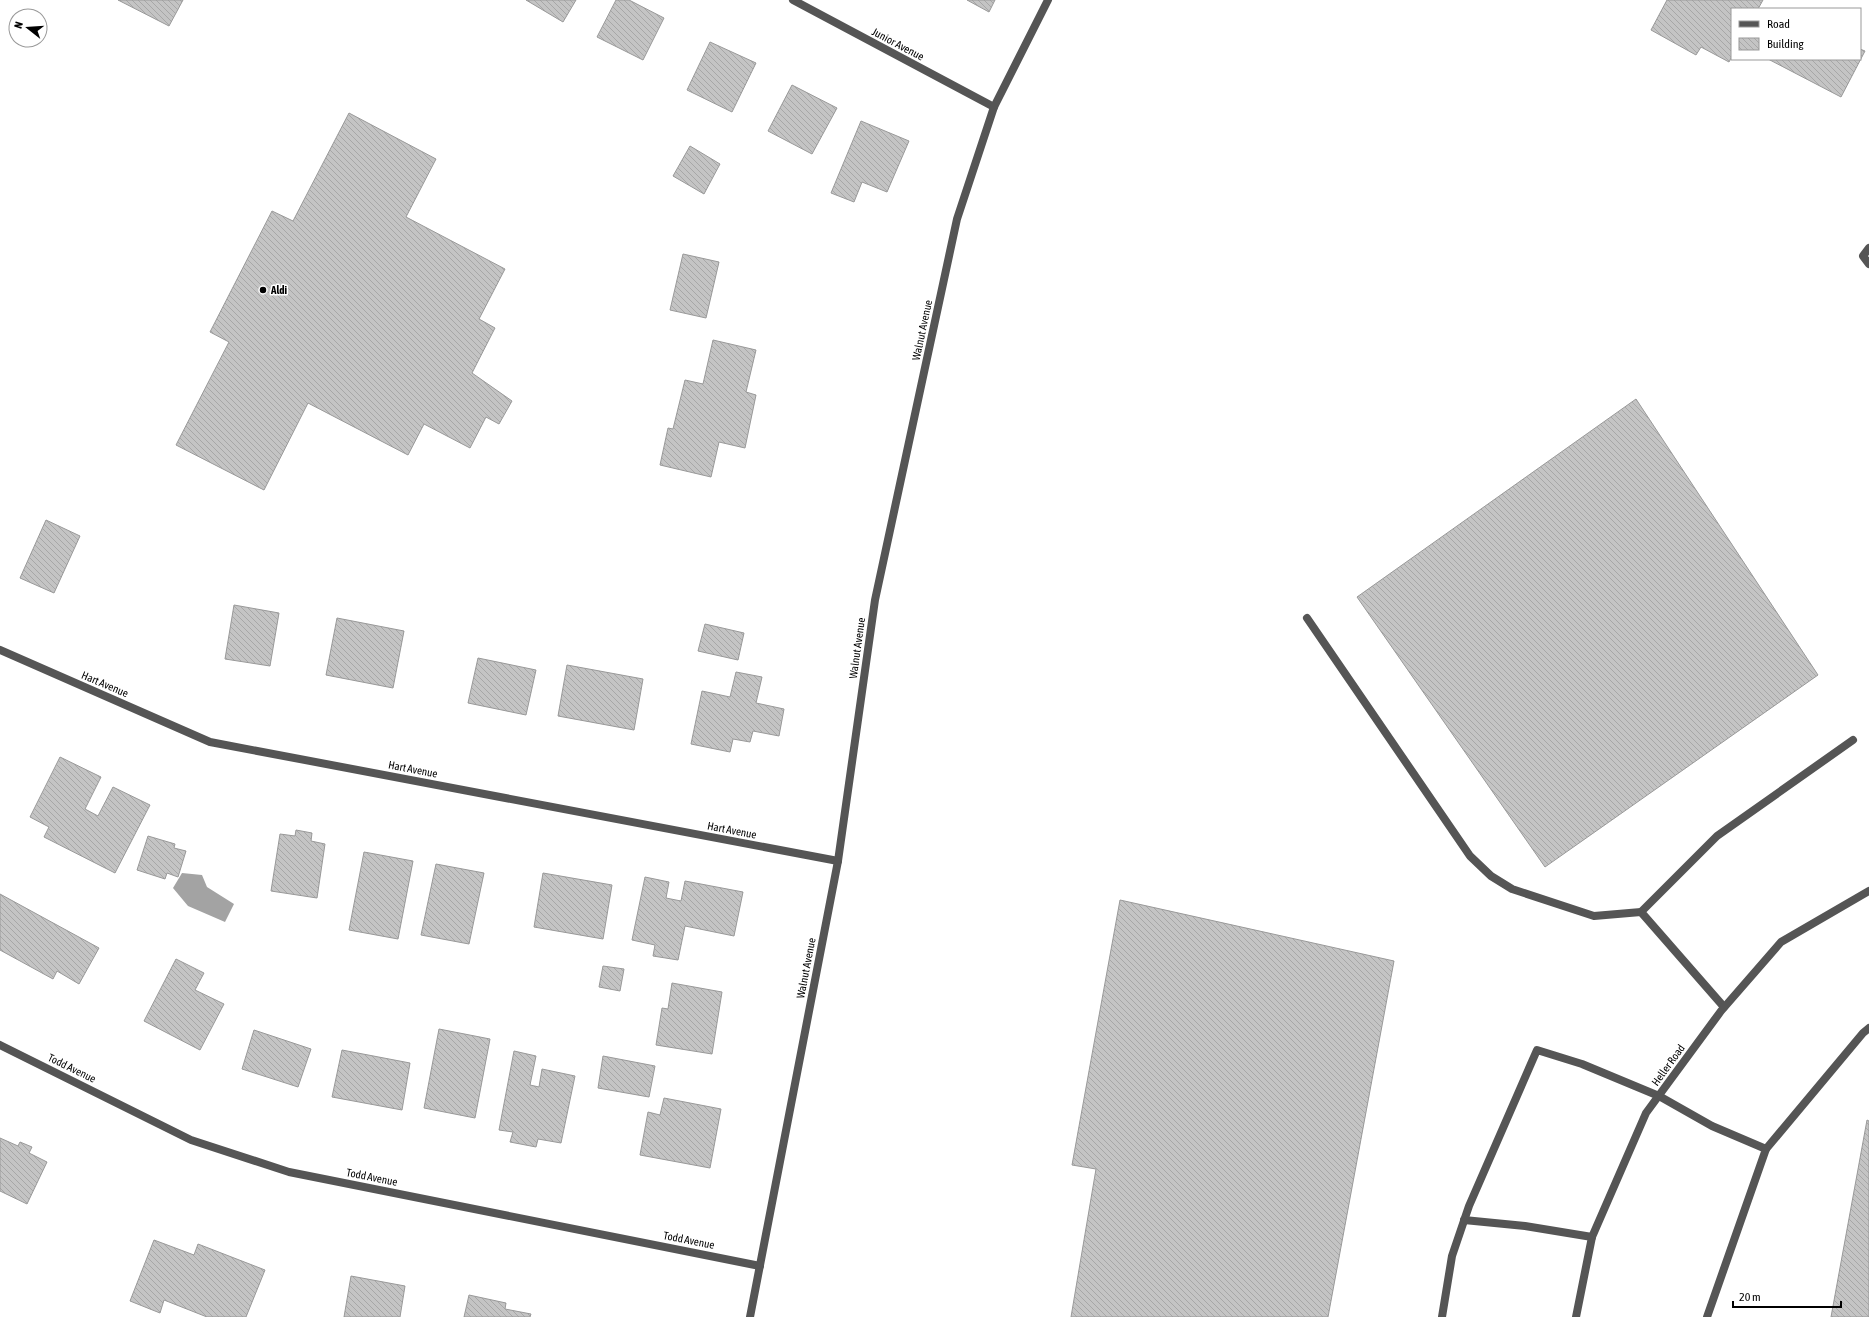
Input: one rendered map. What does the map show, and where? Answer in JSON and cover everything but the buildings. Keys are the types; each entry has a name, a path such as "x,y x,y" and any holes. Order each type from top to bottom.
{"street":[{"name":"Junior Avenue","path":"792,0 994,107"},
{"name":"Walnut Avenue","path":"750,1317 838,861 875,600 958,219 994,107 1048,0"},
{"path":"1869,248 1863,256 1869,264"},
{"path":"1307,618 1470,856 1491,876 1512,889 1594,916 1641,912 1717,836 1853,740"},
{"name":"Hart Avenue","path":"0,650 210,742 838,861"},
{"name":"Heller Road","path":"1576,1317 1592,1237 1646,1113 1724,1007 1780,942 1869,890"},
{"path":"1641,912 1724,1007"},
{"path":"1707,1317 1766,1149 1863,1033 1869,1028"},
{"name":"Todd Avenue","path":"0,1045 191,1140 289,1172 760,1266"},
{"path":"1442,1317 1452,1256 1468,1206 1537,1050 1582,1064 1659,1096 1712,1126 1766,1149"},
{"path":"1464,1220 1525,1226 1592,1237"}],"shaded area":[{"path":"182,873 202,875 207,887 234,904 225,922 188,906 173,888"}],"place":[{"name":"Aldi","path":"263,290"}]}
